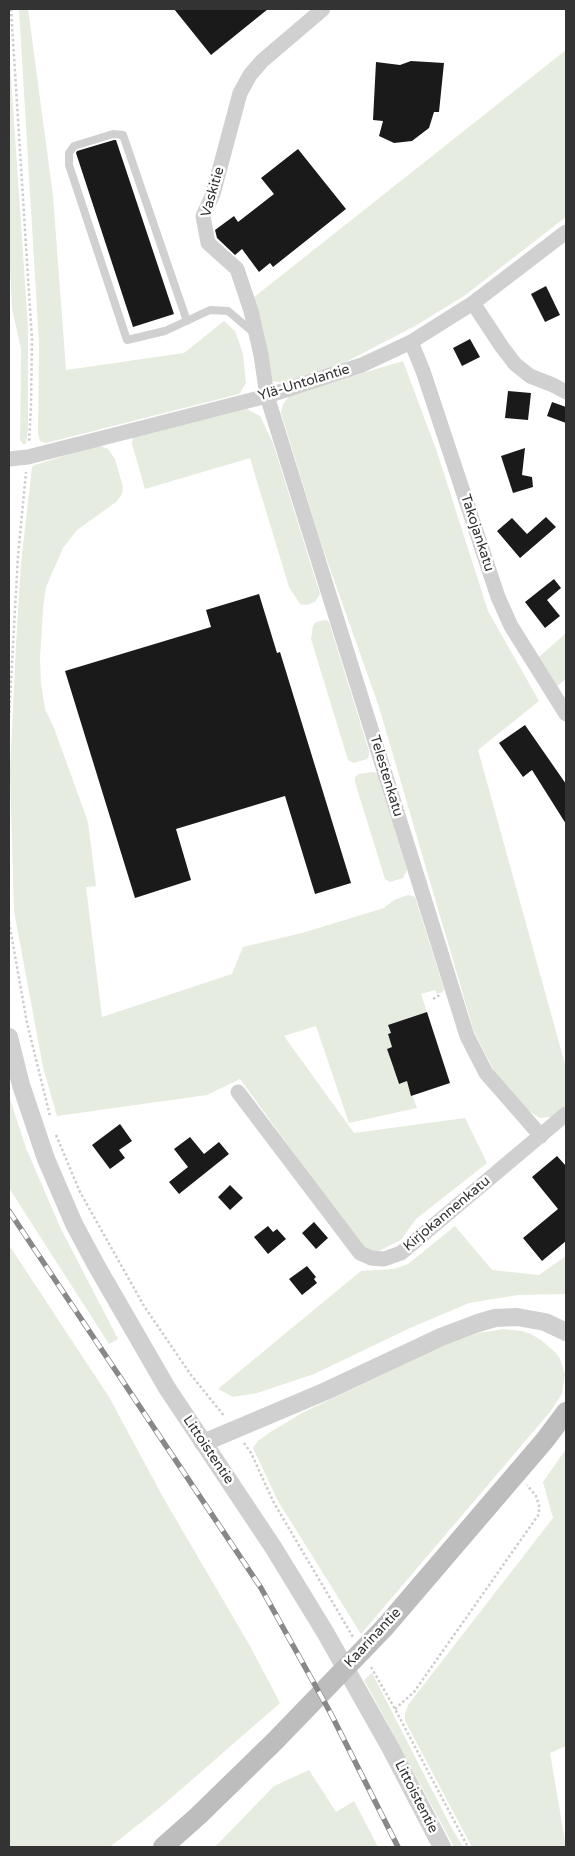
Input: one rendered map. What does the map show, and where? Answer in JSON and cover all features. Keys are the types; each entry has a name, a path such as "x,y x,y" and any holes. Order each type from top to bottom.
{"main road":[{"name":"Kaarinantie","path":"163,1847 198,1816 275,1741 385,1627 545,1440 566,1412"}],"street":[{"name":"Vaskitie","path":"267,396 251,311 236,269 208,243 203,216 213,194 240,93 250,75 262,61 323,9"},
{"name":"Ylä-Untolantie","path":"9,459 28,457 267,396 362,366 412,342 473,304 563,239"},
{"path":"473,304 515,364 530,376 566,392"},
{"name":"Takojankatu","path":"412,342 498,597 511,626 566,714"},
{"name":"Telestenkatu","path":"267,396 467,1036 486,1073 541,1136"},
{"name":"Littoistentie","path":"9,1037 21,1085 40,1144 74,1224 143,1349 273,1547 325,1632 390,1747 442,1847"},
{"name":"Kirjokannenkatu","path":"238,1092 360,1252 371,1258 384,1259 401,1253 566,1114"},
{"path":"203,1443 326,1390 441,1337 478,1323 495,1318 517,1317 544,1322 566,1332"}],"lane":[{"path":"187,321 123,135 113,134 74,146 69,153 69,165 127,340 165,331 187,321 210,310 228,311 257,336"}],"path":[{"path":"9,718 18,556 28,457 32,340 12,9"},
{"path":"9,922 27,1023 50,1116"},
{"path":"56,1134 80,1192 144,1306 190,1375 235,1430 251,1453 274,1503 354,1640"},
{"path":"395,1709 414,1692 540,1514 536,1496 527,1485"},
{"path":"370,1666 395,1709 468,1847"}],"shaded area":[{"path":"19,9 28,9 53,196 66,370 184,353 224,321 235,331 243,354 246,383 239,394 46,443 40,441 38,434 39,343"},
{"path":"9,48 28,327 28,429 26,444 23,444 20,440 21,349 12,309 9,245"},
{"path":"566,50 566,217 464,296 415,326 334,368 286,383 271,381 253,298"},
{"path":"403,361 437,452 488,611 539,701 478,750 566,1068 566,1109 560,1114 550,1117 540,1118 530,1112 499,1080 474,1032 379,707 321,543 281,413 283,404 290,395"},
{"path":"247,409 260,416 273,443 320,594 315,602 306,605 300,604 289,587 250,458 145,489 132,444 133,437"},
{"path":"98,445 108,449 115,459 123,487 122,494 116,502 77,530 63,548 46,587 40,659 45,709 54,728 88,822 96,886 86,887 102,1017 232,974 243,947 302,933 384,908 394,900 408,895 415,897 444,989 443,992 437,994 435,990 421,994 427,1012 388,1025 391,1033 388,1034 392,1047 387,1049 404,1074 396,1077 398,1084 407,1081 417,1108 349,1123 316,1026 284,1036 354,1133 465,1118 487,1163 416,1219 401,1240 373,1254 362,1247 240,1079 207,1095 57,1116 43,1067 14,911 10,772 21,563 32,467"},
{"path":"326,620 329,622 369,751 367,759 354,763 348,760 311,639 313,626 316,622"},
{"path":"566,633 566,679 557,686 539,657"},
{"path":"377,773 407,870 403,878 390,882 385,879 355,782 355,777 359,774"},
{"path":"9,1096 26,1148 60,1227 118,1339 109,1344 9,1188"},
{"path":"455,1226 492,1270 539,1275 566,1256 566,1294 518,1295 469,1303 410,1328 314,1374 257,1393 233,1397 218,1389 361,1271 394,1269 408,1264"},
{"path":"9,1245 109,1397 164,1499 250,1646 280,1703 163,1805 110,1847 9,1847"},
{"path":"504,1329 531,1334 556,1353 565,1374 562,1394 550,1412 361,1634 278,1501 253,1448 258,1441 269,1433 302,1413 444,1345 479,1333"},
{"path":"566,1449 566,1746 550,1753 566,1847 472,1847 405,1721 405,1714 408,1705 553,1518 543,1482"},
{"path":"372,1673 463,1847 454,1847 364,1680"},
{"path":"309,1770 336,1812 354,1801 378,1847 215,1847 274,1786"}],"building":[{"path":"174,9 268,9 211,55"},
{"path":"411,61 444,63 439,112 434,112 429,128 412,141 394,143 379,136 383,121 373,120 376,62 400,65"},
{"path":"116,140 174,314 133,327 76,153 77,151"},
{"path":"298,149 346,209 273,267 270,263 259,272 242,249 235,255 217,238 215,230 234,216 238,222 274,194 261,178"},
{"path":"546,286 560,315 545,322 531,294"},
{"path":"470,339 480,357 462,366 453,348"},
{"path":"508,391 531,393 528,420 505,418"},
{"path":"552,402 566,407 566,423 547,416"},
{"path":"525,448 522,475 532,477 533,487 513,493 501,456"},
{"path":"546,517 556,527 520,558 497,531 512,518 527,534"},
{"path":"554,579 561,588 547,600 560,616 545,628 525,602"},
{"path":"259,594 277,653 280,652 351,883 315,894 285,796 176,829 191,880 135,898 65,671 211,627 206,610"},
{"path":"525,725 566,784 566,824 532,770 523,777 499,743"},
{"path":"427,1012 450,1083 411,1096 407,1081 399,1084 387,1049 392,1047 388,1034 391,1033 388,1025"},
{"path":"120,1124 132,1141 119,1150 125,1158 110,1169 92,1145"},
{"path":"190,1137 204,1154 219,1142 229,1154 179,1194 169,1182 188,1167 174,1149"},
{"path":"557,1156 566,1166 566,1241 542,1261 523,1238 558,1209 532,1177"},
{"path":"230,1185 243,1198 230,1210 218,1197"},
{"path":"314,1222 328,1238 316,1249 302,1233"},
{"path":"268,1226 273,1232 277,1229 286,1239 268,1254 254,1237"},
{"path":"307,1266 316,1277 314,1279 317,1283 302,1295 289,1279"}],"railway":[{"path":"9,1211 261,1588 330,1712 398,1847"}]}
